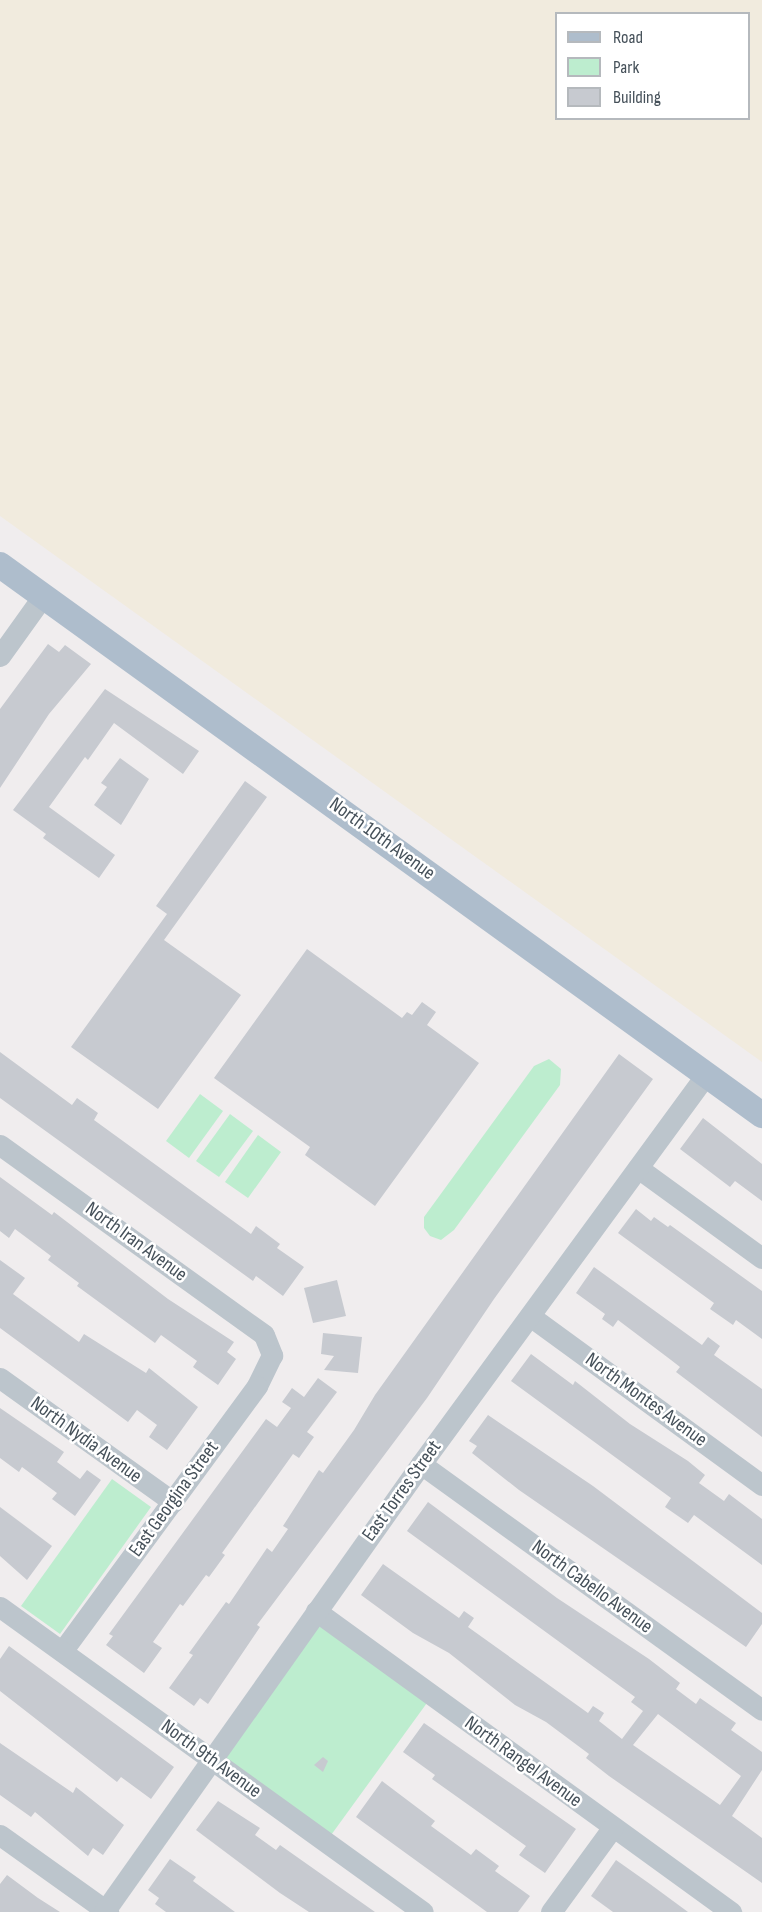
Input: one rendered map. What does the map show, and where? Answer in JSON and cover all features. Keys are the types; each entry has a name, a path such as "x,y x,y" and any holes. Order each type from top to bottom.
{"main road":[{"name":"North 10th Avenue","path":"0,565 762,1115"}],"street":[{"path":"0,656 43,596"},
{"name":"East Torres Street","path":"106,1911 421,1464 706,1074"},
{"name":"North Iran Avenue","path":"0,1145 269,1341"},
{"path":"638,1168 762,1258"},
{"name":"North Montes Avenue","path":"530,1316 762,1485"},
{"name":"East Georgina Street","path":"62,1651 173,1503 268,1369 272,1355 269,1341"},
{"name":"North Nydia Avenue","path":"0,1378 173,1503"},
{"name":"North Cabello Avenue","path":"421,1464 762,1710"},
{"name":"North 9th Avenue","path":"0,1607 423,1912"},
{"name":"North Rangel Avenue","path":"316,1611 730,1912"},
{"path":"551,1912 613,1827"},
{"path":"0,1835 106,1911"}],"green space":[{"path":"549,1059 561,1069 560,1085 454,1230 441,1240 430,1236 424,1228 424,1217 534,1066"},
{"path":"200,1094 223,1111 189,1158 166,1141"},
{"path":"230,1114 253,1131 219,1177 196,1161"},
{"path":"258,1135 281,1152 248,1198 225,1182"},
{"path":"112,1479 151,1507 60,1634 21,1606"},
{"path":"316,1611 432,1696 326,1842 213,1760"}],"sand":[{"path":"0,0 762,0 762,1062 0,516"}],"building":[{"path":"48,644 59,652 65,645 91,664 49,714 0,788 0,709"},
{"path":"105,689 199,751 183,774 114,723 88,760 85,757 49,807 115,855 99,878 43,838 46,834 13,810"},
{"path":"120,758 149,779 121,825 94,805 107,787 101,783"},
{"path":"245,781 267,797 164,940 241,995 158,1109 71,1047 167,914 156,906"},
{"path":"307,949 402,1018 407,1012 412,1015 422,1002 436,1012 427,1025 479,1063 375,1206 305,1155 310,1147 214,1078"},
{"path":"0,1052 72,1105 77,1098 98,1113 94,1120 251,1234 256,1226 280,1244 277,1248 304,1267 283,1296 256,1276 253,1281 0,1098"},
{"path":"619,1054 653,1079 494,1299 427,1398 257,1625 260,1627 208,1704 200,1698 194,1706 169,1688 193,1655 189,1653 226,1602 229,1604 267,1548 272,1552 288,1529 283,1526 319,1470 323,1473 354,1430 375,1395"},
{"path":"703,1118 762,1164 762,1201 735,1181 730,1187 680,1149"},
{"path":"0,1177 52,1215 54,1212 168,1299 234,1342 227,1352 236,1359 218,1385 193,1367 197,1361 161,1335 155,1343 77,1286 79,1283 48,1260 51,1256 15,1229 9,1238 0,1231"},
{"path":"636,1209 651,1221 654,1217 668,1227 670,1225 762,1291 762,1339 736,1320 733,1325 710,1309 714,1303 618,1233"},
{"path":"0,1260 25,1278 13,1294 79,1342 84,1334 146,1373 149,1368 198,1407 167,1450 149,1437 157,1425 137,1410 128,1422 0,1328"},
{"path":"594,1267 702,1345 708,1337 720,1346 714,1355 762,1389 762,1437 676,1372 680,1367 671,1360 618,1320 613,1327 602,1319 605,1314 576,1293"},
{"path":"337,1280 346,1316 313,1323 304,1288"},
{"path":"323,1333 362,1337 358,1373 324,1370 334,1356 321,1354"},
{"path":"531,1354 573,1385 575,1381 630,1424 688,1461 705,1475 699,1483 724,1501 729,1494 762,1519 762,1565 694,1515 688,1523 665,1507 671,1498 511,1381"},
{"path":"318,1378 337,1392 307,1432 314,1437 299,1458 293,1454 222,1553 225,1555 209,1577 206,1575 183,1606 180,1604 153,1642 162,1648 144,1673 106,1645 113,1636 109,1634 266,1419 277,1427 291,1408 282,1402 292,1388 304,1397"},
{"path":"0,1408 64,1452 57,1462 80,1479 87,1470 101,1480 75,1516 52,1499 57,1493 22,1467 19,1472 0,1458"},
{"path":"488,1415 593,1486 762,1613 762,1624 746,1647 519,1490 472,1453 477,1446 469,1441"},
{"path":"428,1502 557,1598 649,1659 680,1683 676,1689 696,1704 700,1698 736,1723 731,1730 762,1752 762,1770 732,1816 762,1838 762,1883 609,1776 586,1758 589,1754 546,1722 515,1705 449,1653 413,1633 361,1595 383,1564 459,1618 464,1611 474,1618 468,1627 588,1713 593,1706 604,1713 599,1721 622,1739 643,1711 631,1702 635,1697 407,1531","holes":["658,1714 741,1776 720,1805 633,1745"]},
{"path":"0,1507 52,1546 27,1580 0,1556"},
{"path":"9,1646 174,1767 151,1799 121,1777 117,1782 0,1691 0,1659"},
{"path":"424,1723 576,1829 545,1873 519,1855 526,1846 432,1779 435,1775 403,1752"},
{"path":"0,1743 73,1793 76,1787 124,1825 103,1855 93,1848 88,1856 35,1812 31,1817 0,1795"},
{"path":"323,1757 328,1761 323,1772 314,1765"},
{"path":"382,1781 435,1821 431,1826 471,1855 476,1849 499,1866 495,1871 530,1896 518,1912 487,1912 356,1817"},
{"path":"218,1801 260,1828 255,1835 276,1850 280,1845 375,1912 309,1912 280,1893 196,1830"},
{"path":"170,1859 196,1877 193,1881 235,1912 166,1912 155,1904 159,1898 148,1890"},
{"path":"616,1860 688,1912 613,1912 591,1896"},
{"path":"7,1875 60,1912 0,1912 0,1884"}]}
